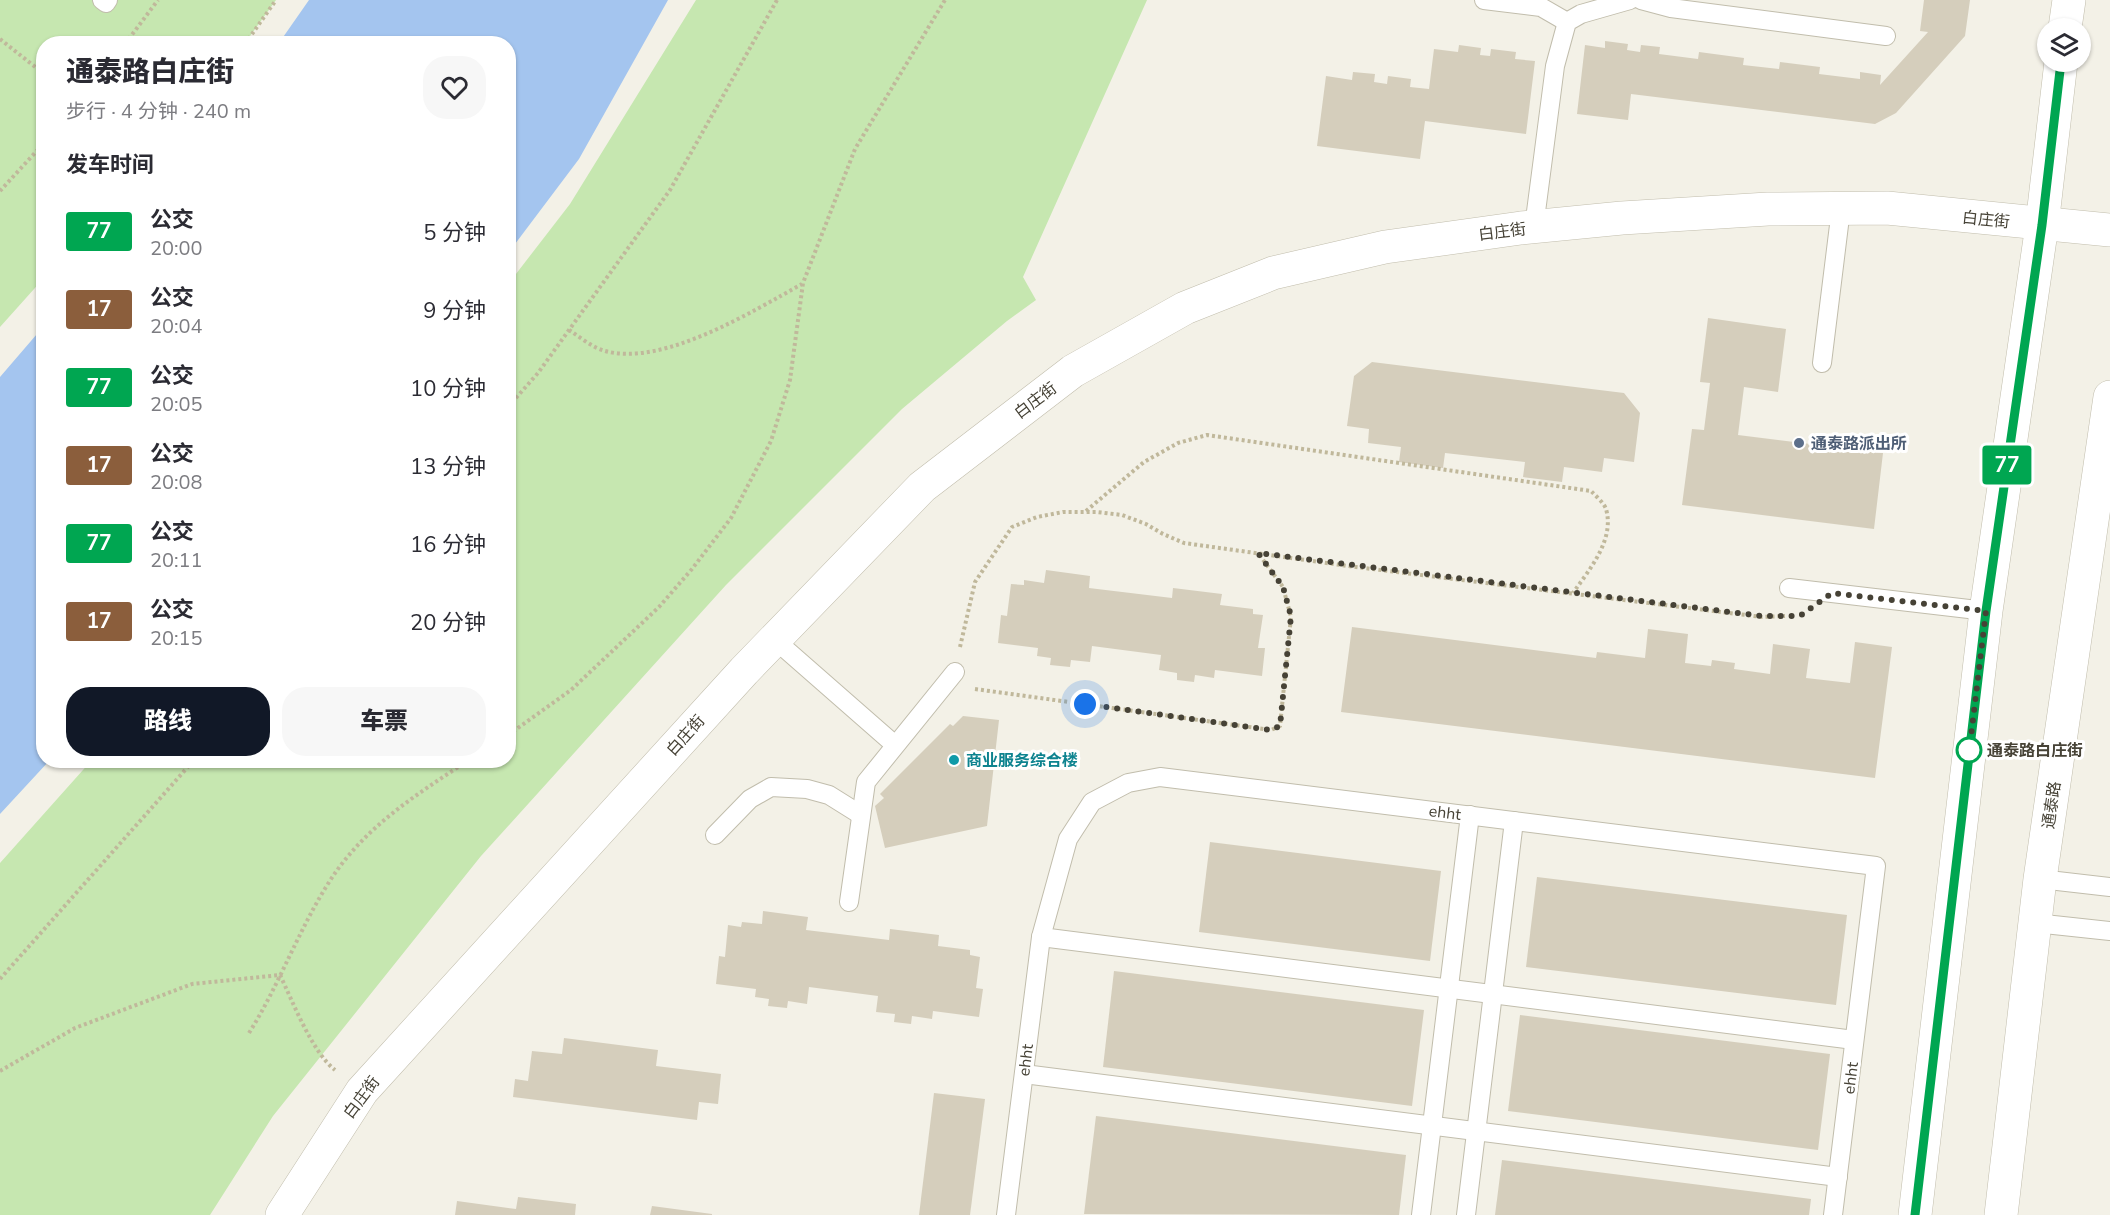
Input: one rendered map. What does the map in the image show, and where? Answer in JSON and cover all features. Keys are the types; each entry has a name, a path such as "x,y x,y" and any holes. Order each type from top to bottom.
{"street":[{"path":"2066,18 2068,0"},
{"path":"1915,1215 1986,611 2042,225 2060,72"},
{"name":"白庄街","path":"282,1215 363,1091 774,639 922,487 1073,371 1185,308 1273,273 1385,247 1622,218 1767,209 1887,208 2110,230"},
{"name":"通泰路","path":"2001,1215 2040,879 2110,397"}],"lane":[{"path":"102,0 106,3 108,0"},
{"path":"1484,0 1541,7 1567,22"},
{"path":"1534,227 1555,66 1567,22 1581,14 1630,0"},
{"path":"1641,0 1671,9 1886,36"},
{"path":"1822,363 1841,209"},
{"path":"1789,588 1986,611"},
{"path":"774,639 895,746"},
{"path":"849,902 866,782 950,678"},
{"name":"ehht","path":"1006,1215 1041,937 1068,839 1092,802 1128,783 1160,777 1876,866 1833,1215"},
{"path":"715,835 750,799 771,788 807,789 829,795 861,815"},
{"path":"1420,1215 1470,815"},
{"path":"1466,1215 1515,821"},
{"path":"2040,879 2110,887"},
{"path":"2035,923 2110,932"},
{"path":"1041,937 1854,1040"},
{"path":"1024,1074 1838,1177"}],"path":[{"path":"131,36 158,0"},
{"path":"251,36 276,0"},
{"path":"516,398 538,374 670,190 777,0"},
{"path":"516,729 571,690 659,607 731,518 771,441 790,380 803,283 855,149 945,0"},
{"path":"0,39 36,68"},
{"path":"0,192 36,151"},
{"path":"569,330 603,351 629,355 650,352 673,347 748,314 803,283"},
{"path":"1085,512 1144,462 1178,443 1207,435 1591,491 1606,507 1607,531 1597,558 1573,593"},
{"path":"1258,553 1283,587 1291,616 1280,726 1271,730 950,678 975,582 1012,527 1037,517 1063,512 1122,515 1184,543 1762,616 1800,616 1832,593"},
{"path":"0,979 187,768"},
{"path":"249,1033 326,887 347,857 367,835 405,802 457,768"},
{"path":"280,975 325,1062 363,1091"},
{"path":"0,1071 75,1028 192,984 280,975"}],"green space":[{"path":"0,0 276,0 250,36 36,36 36,287 0,327"},
{"path":"696,0 1147,0 1023,277 1036,300 1007,321 902,409 726,585 481,856 273,1116 210,1215 0,1215 0,863 85,768 516,768 516,274 570,204"}],"water":[{"path":"309,0 668,0 579,159 516,243 516,36 284,36"},
{"path":"36,335 36,768 43,768 0,814 0,377"}],"building":[{"path":"1924,0 1970,0 1965,36 1896,113 1875,124 1631,94 1628,120 1577,114 1585,45 1605,48 1605,41 1628,44 1627,50 1640,52 1641,45 1660,47 1659,54 1698,59 1699,52 1744,58 1743,65 1779,69 1780,62 1820,67 1819,74 1860,79 1860,72 1881,75 1880,85 1928,32 1920,31"},
{"path":"1459,45 1481,48 1480,55 1490,56 1491,49 1516,52 1515,59 1535,61 1526,134 1425,121 1420,159 1317,146 1326,76 1352,80 1353,72 1375,74 1374,82 1387,84 1388,76 1411,79 1410,87 1429,89 1434,49 1458,52"},
{"path":"1708,318 1786,329 1778,392 1744,387 1738,435 1883,453 1874,529 1682,505 1692,429 1704,430 1710,383 1700,382"},
{"path":"1372,362 1624,393 1640,413 1634,462 1604,458 1602,472 1564,467 1562,482 1523,477 1525,462 1445,453 1443,468 1399,462 1401,447 1368,443 1369,429 1347,426 1354,376"},
{"path":"1046,570 1090,576 1089,588 1172,598 1173,588 1222,594 1220,605 1253,609 1253,614 1263,615 1258,648 1265,648 1262,676 1215,670 1214,678 1195,675 1194,682 1177,680 1177,673 1159,670 1161,655 1092,646 1090,662 1071,660 1070,667 1050,665 1051,658 1037,656 1038,648 998,643 1001,615 1007,616 1011,584 1024,585 1024,580 1044,583"},
{"path":"1352,627 1596,658 1597,652 1645,658 1648,629 1688,634 1685,663 1711,666 1712,660 1735,663 1734,669 1770,674 1773,644 1810,649 1806,678 1850,683 1855,642 1892,647 1875,778 1341,712"},
{"name":"商业服务综合楼","path":"963,716 999,720 987,826 885,848 875,806 884,798 880,794 950,724 953,726"},
{"path":"1210,842 1441,871 1430,961 1199,932"},
{"path":"1537,877 1847,915 1836,1005 1526,967"},
{"path":"763,911 808,917 806,930 889,940 890,929 939,935 938,946 970,950 970,955 980,957 976,988 983,989 979,1017 933,1011 932,1019 912,1016 911,1024 894,1022 895,1014 876,1012 878,996 809,987 807,1004 788,1001 787,1008 768,1006 769,999 755,997 756,989 716,984 719,956 725,957 728,925 741,927 742,922 762,924"},
{"path":"1114,971 1424,1010 1412,1106 1103,1067"},
{"path":"1520,1015 1830,1054 1818,1150 1508,1111"},
{"path":"564,1038 658,1050 656,1066 721,1074 718,1104 699,1102 697,1120 513,1097 515,1079 528,1081 532,1051 562,1054"},
{"path":"934,1093 985,1099 970,1215 919,1215"},
{"path":"1096,1116 1406,1155 1399,1215 1084,1214"},
{"path":"1502,1160 1811,1199 1809,1215 1495,1215"},
{"path":"518,1197 576,1204 575,1215 455,1215 457,1201 516,1209"},
{"path":"652,1206 712,1214 712,1215 650,1215"}],"bus line":[{"name":"77","path":"1915,1215 1986,611 2042,225 2060,72"}],"place":[{"name":"通泰路派出所","path":"1799,443"},
{"name":"通泰路白庄街","path":"1969,750"},
{"name":"商业服务综合楼","path":"954,760"}],"route":[{"path":"1085,704 1271,730 1280,726 1291,616 1283,587 1258,553 1762,616 1800,616 1832,593 1986,611 1969,753 1969,750"}]}
